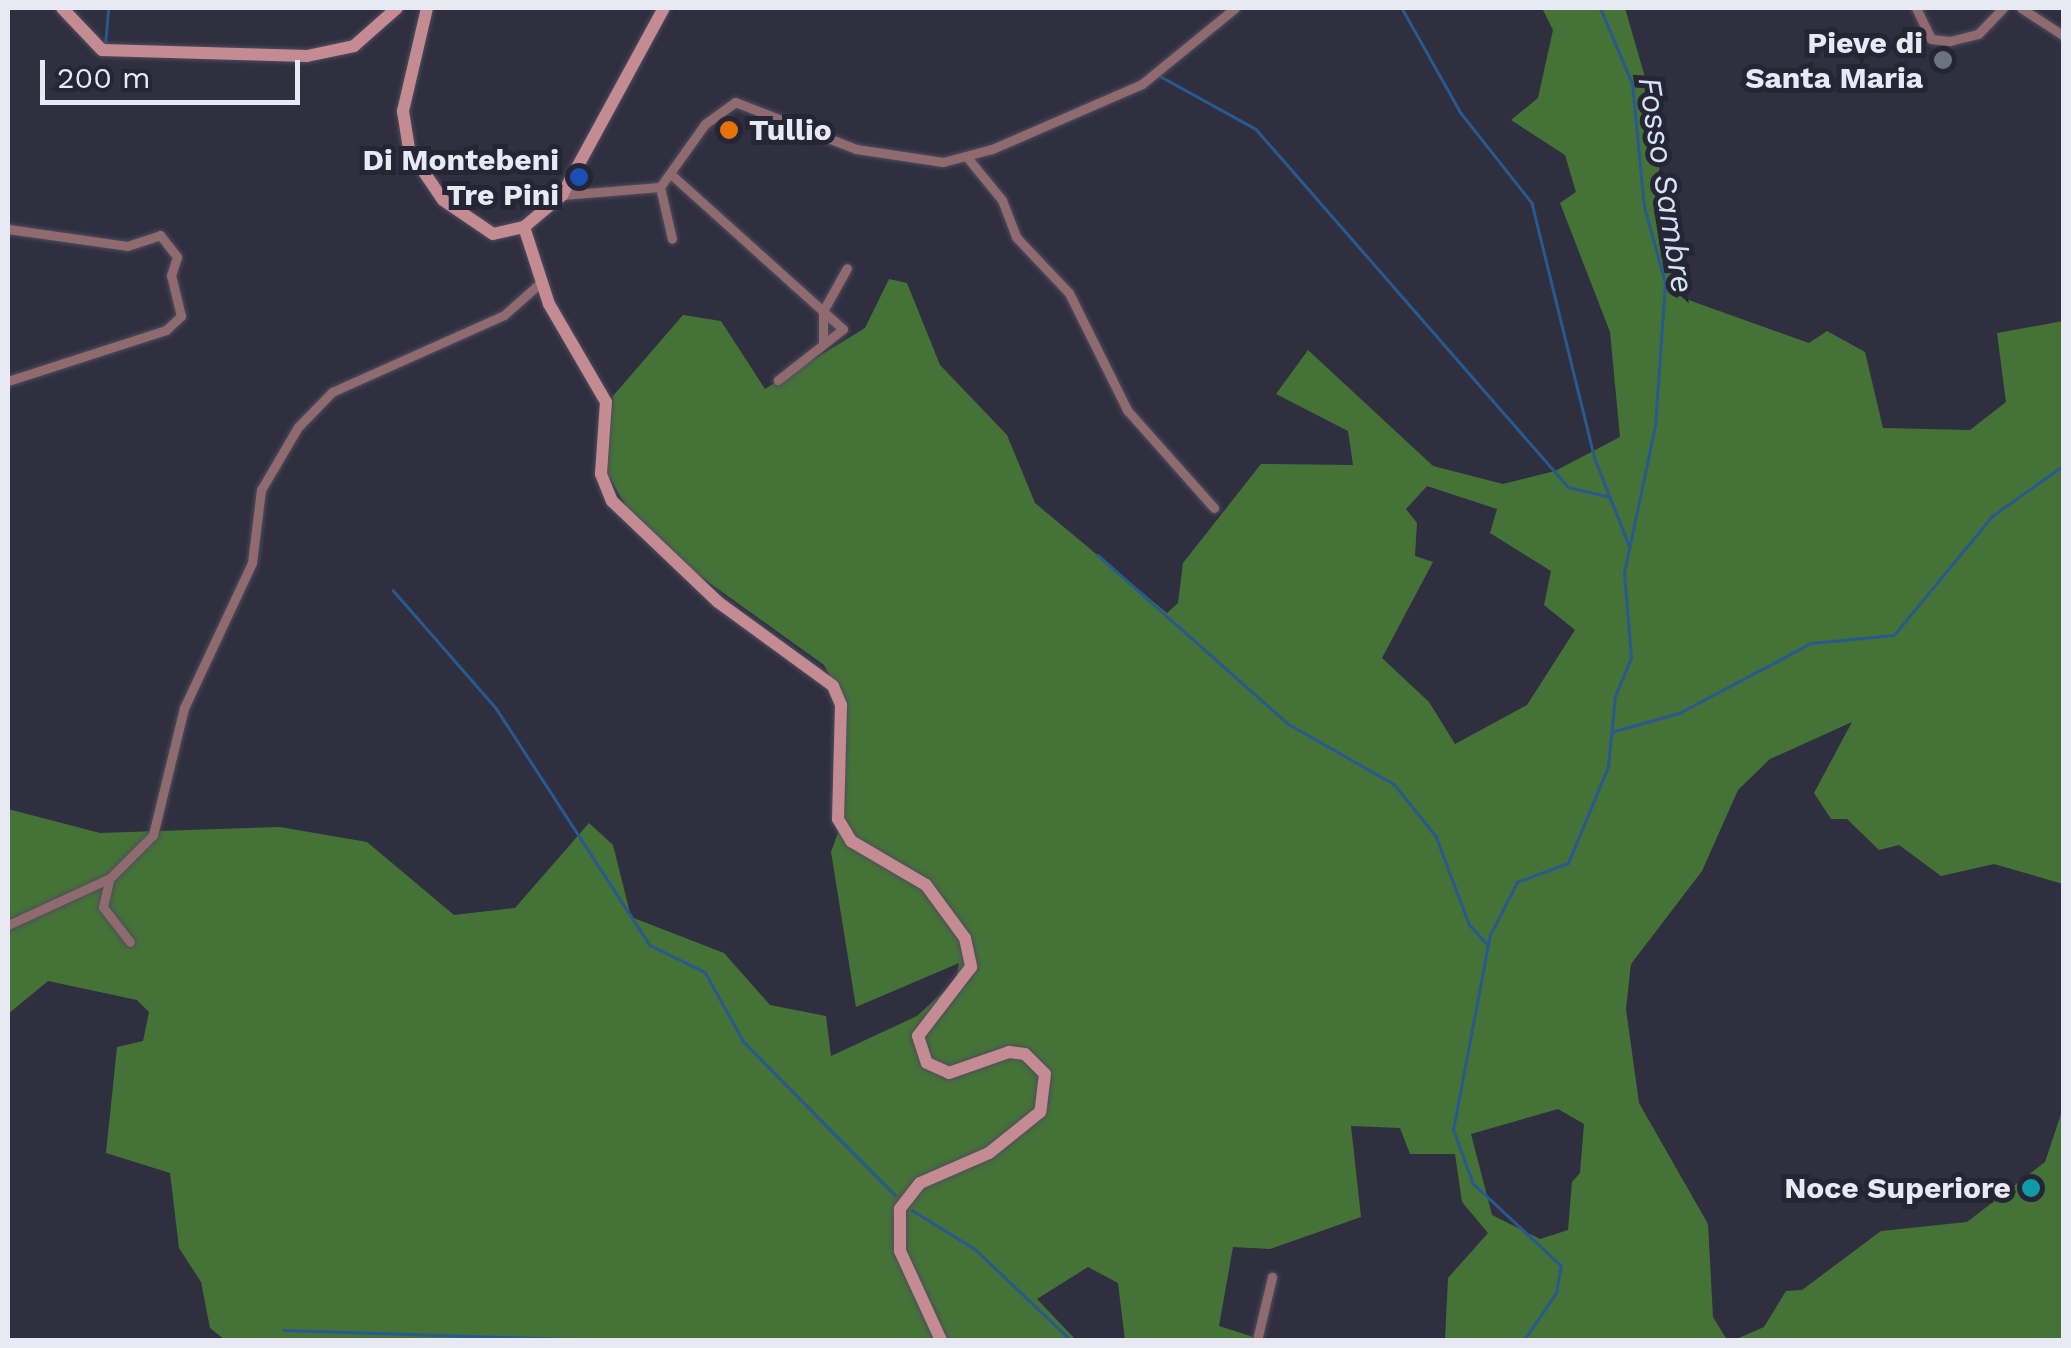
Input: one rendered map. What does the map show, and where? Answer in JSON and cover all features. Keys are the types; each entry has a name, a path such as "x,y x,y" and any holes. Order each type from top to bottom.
{"street":[{"path":"62,8 102,50 307,56 354,46 397,8"},
{"path":"427,8 403,111 409,150 463,219 493,234 524,226 562,195 664,8"},
{"path":"562,195 660,187 674,177 705,124 736,102 856,149 942,162 966,156 1142,84 1235,8"},
{"path":"1916,8 1930,39 1950,40 1978,34 2002,8"},
{"path":"2021,8 2064,36"},
{"path":"966,156 1002,200 1016,237 1051,264 1126,410 1214,508"},
{"path":"674,177 843,328 778,380"},
{"path":"660,187 672,239"},
{"path":"524,226 539,284 606,402 601,474 612,501 718,602 833,686 841,705 838,819 852,840 926,884 965,938 972,968 918,1036 927,1063 950,1072 1025,1054 1045,1074 1040,1112 990,1153 920,1183 900,1210 900,1251 941,1340"},
{"path":"8,229 127,246 160,235 177,257 170,275 180,316 166,330 8,381"},
{"path":"823,342 822,310 847,268"},
{"path":"8,925 110,878 160,820 184,708 240,600 261,490 298,427 332,392 504,315 539,284"},
{"path":"110,878 103,907 130,942"},
{"path":"1257,1340 1272,1276"}],"green space":[{"path":"1542,8 1625,8 1661,133 1657,213 1683,298 1809,343 1827,331 1865,352 1883,428 1970,430 2006,402 1997,333 2063,321 2063,884 1994,864 1941,876 1899,845 1879,850 1847,819 1831,819 1814,793 1852,722 1770,759 1738,790 1702,871 1631,964 1626,1009 1639,1103 1708,1224 1713,1317 1727,1340 1445,1340 1448,1278 1488,1233 1462,1202 1455,1154 1410,1154 1400,1128 1351,1126 1361,1217 1270,1249 1233,1247 1219,1326 1263,1340 1125,1340 1118,1283 1088,1267 1037,1299 1076,1340 225,1340 210,1328 201,1282 179,1248 170,1173 106,1153 117,1047 143,1041 149,1012 137,1000 48,981 8,1014 8,809 100,833 280,827 367,842 454,915 515,908 589,823 613,845 631,917 724,953 770,1005 826,1016 831,1056 917,1016 956,980 959,963 856,1007 831,852 844,816 846,705 824,665 693,571 626,506 607,473 613,396 683,315 721,321 765,389 865,328 889,279 907,283 940,365 1007,435 1035,503 1167,613 1178,603 1183,563 1261,464 1353,465 1348,431 1276,394 1308,350 1433,466 1503,484 1555,471 1620,437 1610,332 1560,203 1576,192 1565,155 1511,120 1538,98 1553,30","holes":["1427,486 1497,509 1490,533 1551,571 1544,605 1575,630 1527,705 1455,744 1429,702 1382,658 1433,562 1415,556 1417,523 1406,509","1558,1109 1584,1124 1580,1173 1572,1182 1568,1230 1540,1239 1492,1215 1471,1134"]},
{"path":"2063,1108 2063,1340 1734,1340 1764,1327 1786,1291 1802,1290 1881,1231 1967,1222 2045,1162"}],"waterway":[{"path":"105,45 108,8"},
{"path":"1402,8 1461,113 1532,203 1595,459 1629,545"},
{"name":"Fosso Sambre","path":"1524,1340 1556,1293 1561,1266 1473,1184 1453,1130 1490,935 1517,882 1568,863 1608,767 1615,696 1631,658 1624,573 1655,426 1665,283 1644,207 1632,84 1600,8"},
{"path":"1160,76 1256,129 1568,487 1610,497"},
{"path":"1611,732 1679,713 1811,643 1894,635 1992,516 2064,465"},
{"path":"1098,555 1287,723 1394,784 1436,836 1469,924 1487,944"},
{"path":"393,590 496,708 650,945 705,972 744,1042 895,1195"},
{"path":"912,1210 975,1249 1071,1340"},
{"path":"283,1330 610,1340"}],"place":[{"name":"Pieve di Santa Maria","path":"1943,60"},
{"name":"Tullio","path":"729,130"},
{"name":"Di Montebeni Tre Pini","path":"579,177"},
{"name":"Noce Superiore","path":"2031,1188"}]}
